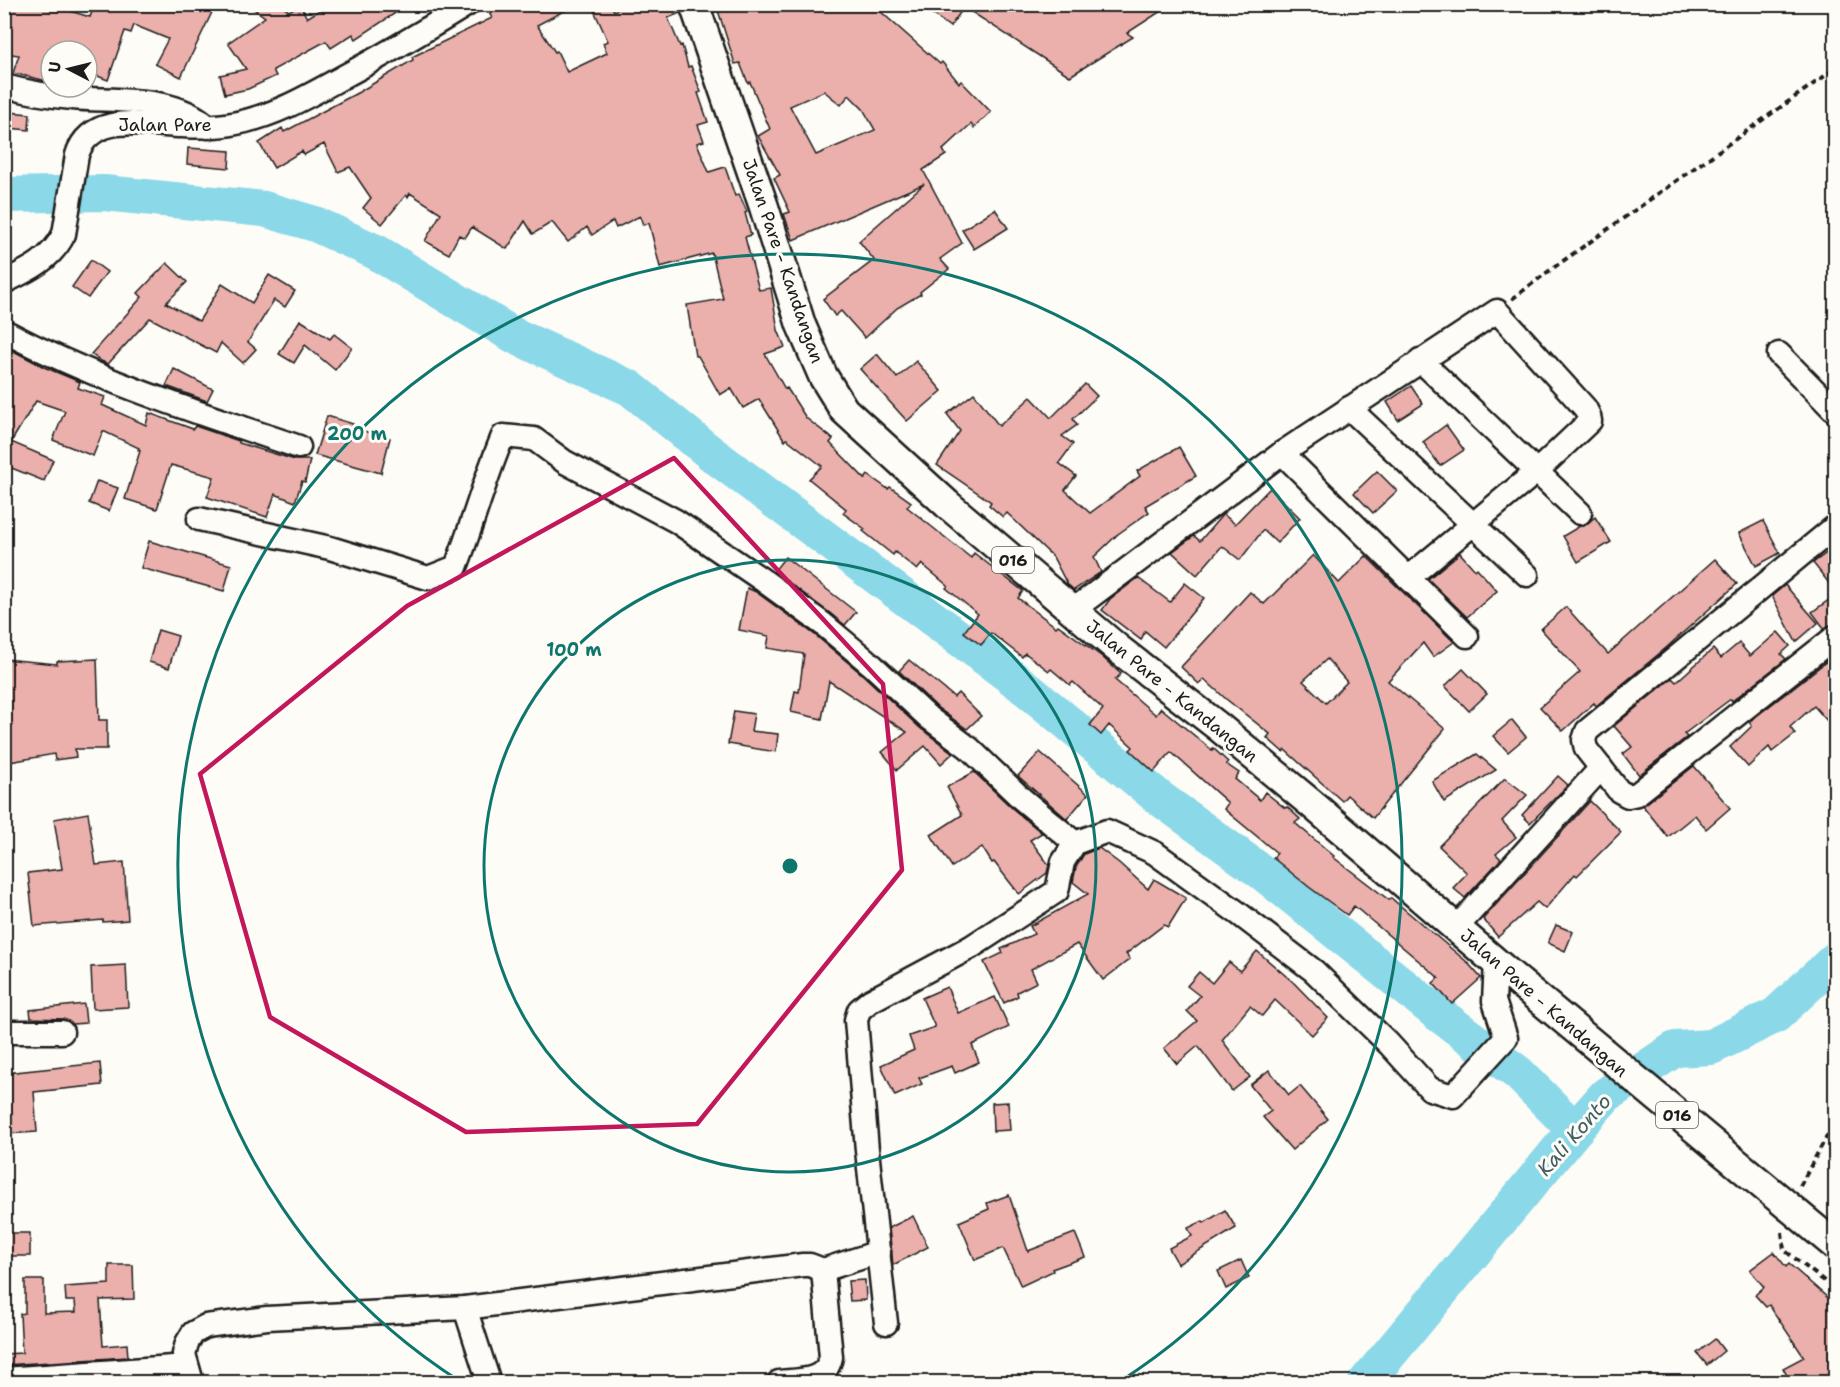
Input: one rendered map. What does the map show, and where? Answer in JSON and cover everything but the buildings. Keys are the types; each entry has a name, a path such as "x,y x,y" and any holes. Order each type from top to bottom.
{"main road":[{"name":"Jalan Pare - Kandangan","path":"694,4 764,207 801,325 823,376 844,410 897,461 1073,610 1296,791 1520,983 1836,1246"}],"street":[{"name":"Jalan Pare","path":"4,282 43,261 58,246 64,234 77,154 80,145 94,130 115,124 208,127 233,124 264,116 305,98 383,56 468,4"},
{"path":"4,86 35,94 150,103 191,113 208,127"},
{"path":"1073,610 1282,453 1497,310 1585,408 1590,416 1588,424 1536,472 1408,578"},
{"path":"4,331 96,374 173,405 299,447"},
{"path":"1779,354 1836,412"},
{"path":"1420,360 1580,513"},
{"path":"1349,408 1527,575"},
{"path":"200,519 330,548 428,578 456,567 488,470 503,436 534,440 565,462 676,521 764,581 864,658 929,718 969,748 1022,799 1075,843"},
{"path":"1282,453 1467,636"},
{"path":"1836,526 1587,731 1584,745 1623,795 1637,794 1836,636"},
{"path":"1457,927 1601,768"},
{"path":"886,1323 866,1139 857,1014 862,1006 870,1001 971,947 1057,891 1063,862 1075,843 1107,831 1155,853 1210,891 1314,971 1389,1044 1430,1089 1453,1096 1506,1038 1494,1001 1496,962"},
{"path":"4,1032 62,1032"},
{"path":"4,1379 190,1374 184,1354 187,1343 193,1333 206,1326 267,1318 465,1308 803,1265 823,1270 879,1252"},
{"path":"779,1383 812,1378 828,1369 831,1357 823,1270"},
{"path":"465,1308 489,1383"}],"path":[{"path":"1497,310 1836,68"},
{"path":"1812,1161 1836,1119"}],"highlighted area":[{"path":"674,458 883,684 902,870 697,1124 466,1132 270,1017 200,774 407,606"}],"waterway":[{"path":"4,195 104,193 264,209 315,224 376,252 515,336 630,388 708,451 1022,685 1158,797 1263,873 1436,1012 1518,1073 1575,1130"},
{"name":"Kali Konto","path":"1366,1382 1606,1095 1675,1049 1711,1047 1776,1015 1836,959"}]}
